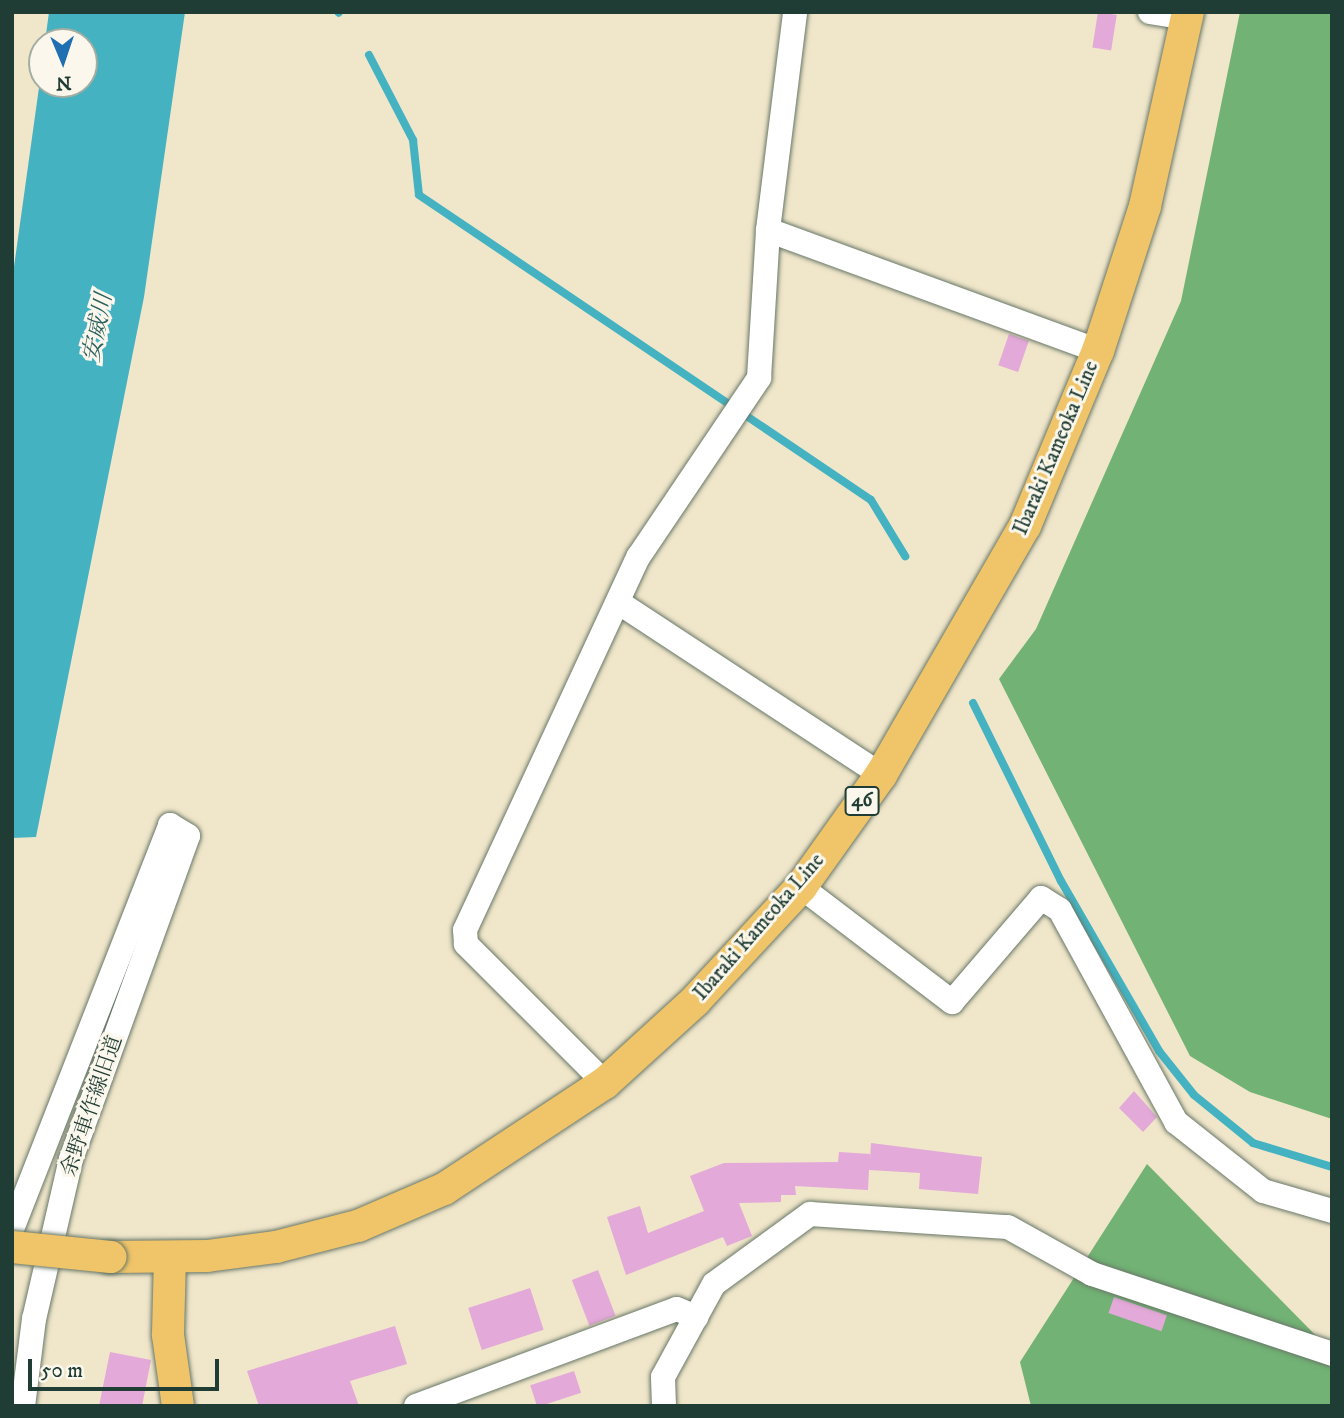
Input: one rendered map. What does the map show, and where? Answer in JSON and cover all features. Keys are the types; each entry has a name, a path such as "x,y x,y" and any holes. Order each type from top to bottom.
{"main road":[{"name":"Ibaraki Kameoka Line","path":"12,1247 110,1257 170,1257 276,1248 358,1226 444,1189 605,1083 695,1001 801,887 881,775 1025,526 1098,351 1145,205 1188,15"},
{"path":"170,1257 169,1335 178,1406"}],"street":[{"path":"605,1083 466,944 465,930 639,556 717,436 759,378 768,230 795,12"},
{"path":"1150,12 1188,15"},
{"path":"768,230 1098,351"},
{"path":"618,602 881,775"},
{"name":"余野車作線旧道","path":"12,1229 170,825 188,836 71,1159 34,1319 23,1406"},
{"path":"801,887 951,1002 1041,898 1060,910 1176,1122 1263,1192 1332,1211"},
{"path":"664,1406 663,1377 713,1284 810,1214 1008,1227 1092,1274 1332,1354"},
{"path":"423,1405 677,1309 696,1317"}],"green space":[{"path":"1240,12 1332,12 1332,1119 1250,1092 1190,1056 999,679 1036,629 1181,301"},
{"path":"1147,1164 1332,1352 1332,1406 1031,1406 1020,1362"}],"water":[{"name":"安威川","path":"49,12 185,12 144,297 36,837 12,838 12,281 38,98 98,98 98,28 47,28"}],"building":[{"path":"1098,12 1117,15 1111,51 1092,48"},
{"path":"1009,334 1029,341 1018,372 998,365"},
{"path":"1134,1091 1157,1117 1143,1132 1119,1108"},
{"path":"871,1143 982,1157 978,1194 919,1189 920,1173 869,1170 868,1190 795,1186 796,1195 781,1195 781,1202 739,1203 752,1236 727,1246 723,1237 626,1275 607,1217 640,1206 648,1233 704,1211 690,1176 724,1163 838,1162 839,1152 870,1154 870,1160"},
{"path":"598,1270 616,1316 589,1326 572,1280"},
{"path":"530,1288 544,1330 482,1350 468,1308"},
{"path":"1114,1297 1167,1315 1161,1331 1108,1313"},
{"path":"395,1326 407,1364 350,1381 359,1406 259,1406 247,1371"},
{"path":"110,1352 151,1360 142,1406 99,1406"},
{"path":"574,1371 581,1393 537,1406 530,1385"}],"waterway":[{"path":"369,55 413,140 419,195 871,500 905,556"},
{"path":"973,703 1061,881 1159,1051 1194,1095 1253,1143 1332,1167"}]}
